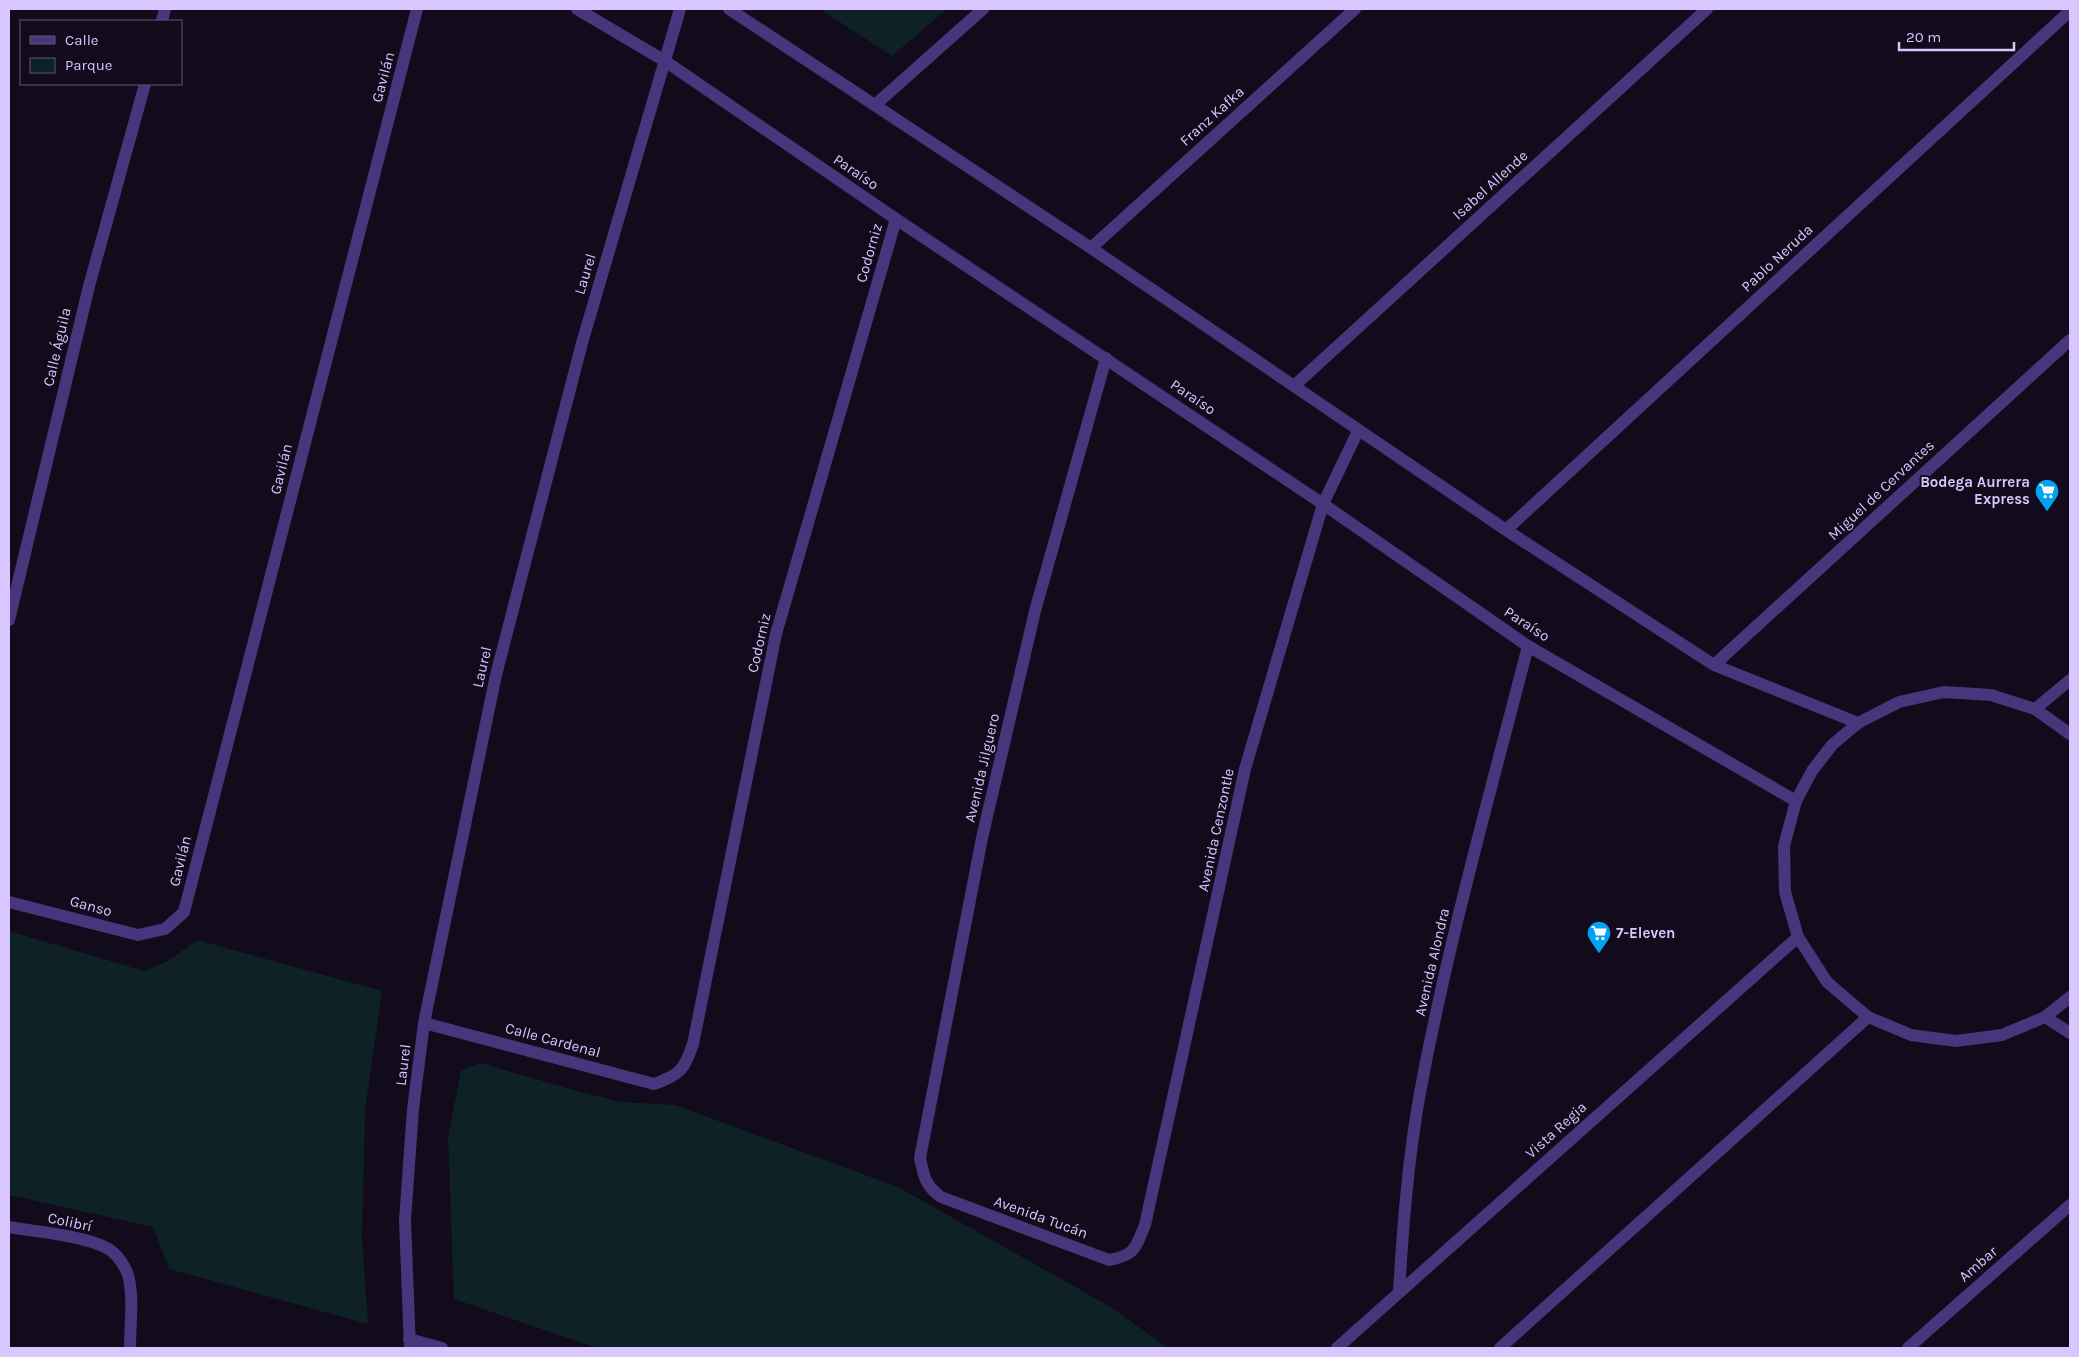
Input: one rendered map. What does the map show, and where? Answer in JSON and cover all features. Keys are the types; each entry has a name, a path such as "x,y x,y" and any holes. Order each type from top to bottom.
{"street":[{"name":"Gavilán","path":"165,929 184,912 417,9"},
{"name":"Paraíso","path":"577,9 665,61 896,219 1323,504 1528,646 1796,801"},
{"name":"Laurel","path":"410,1344 405,1220 413,1109 424,1023 498,666 582,343 680,9"},
{"path":"729,9 1295,385 1358,432 1714,666 1858,723"},
{"path":"875,105 983,9"},
{"name":"Franz Kafka","path":"1091,248 1355,9"},
{"name":"Isabel Allende","path":"1295,385 1707,9"},
{"name":"Pablo Neruda","path":"1506,530 2070,11"},
{"name":"Calle Águila","path":"9,620 88,286 145,85"},
{"name":"Codorniz","path":"673,1077 686,1065 694,1044 776,634 896,219"},
{"name":"Miguel de Cervantes","path":"1714,666 2070,340"},
{"name":"Avenida Jilguero","path":"931,1190 925,1179 920,1158 982,838 1035,611 1106,358"},
{"name":"Avenida Cenzontle","path":"1137,1244 1145,1226 1245,769 1323,504 1358,432"},
{"name":"Avenida Alondra","path":"1399,1292 1405,1196 1420,1094 1450,953 1528,646"},
{"path":"2035,710 2070,680"},
{"path":"2070,734 2035,710 1991,695 1944,692 1899,702 1858,723 1832,745 1812,771 1796,801 1784,846 1785,892 1798,937 1827,982 1868,1016 1911,1035 1956,1041 2002,1035 2044,1017 2070,997"},
{"name":"Ganso","path":"9,902 138,936 165,929"},
{"name":"Vista Regia","path":"1336,1348 1798,937"},
{"path":"1500,1348 1868,1016"},
{"path":"2044,1017 2070,1033"},
{"name":"Calle Cardenal","path":"424,1023 654,1084 673,1077"},
{"name":"Avenida Tucán","path":"931,1190 941,1198 1109,1260 1126,1256 1137,1244"},
{"name":"Ambar","path":"1908,1348 2070,1205"},
{"name":"Colibrí","path":"9,1227 87,1241 108,1249 120,1260 127,1273 130,1287 130,1348"},
{"path":"410,1344 442,1348"}],"green space":[{"path":"820,9 947,9 892,56"},
{"path":"9,931 144,971 168,961 197,940 382,991 365,1111 362,1237 368,1324 169,1269 153,1227 9,1195"},
{"path":"481,1063 621,1102 675,1105 898,1187 1109,1306 1168,1348 597,1348 454,1299 448,1137 461,1070"}],"place":[{"name":"Bodega Aurrera Express","path":"2047,512"},
{"name":"7-Eleven","path":"1599,954"}]}
